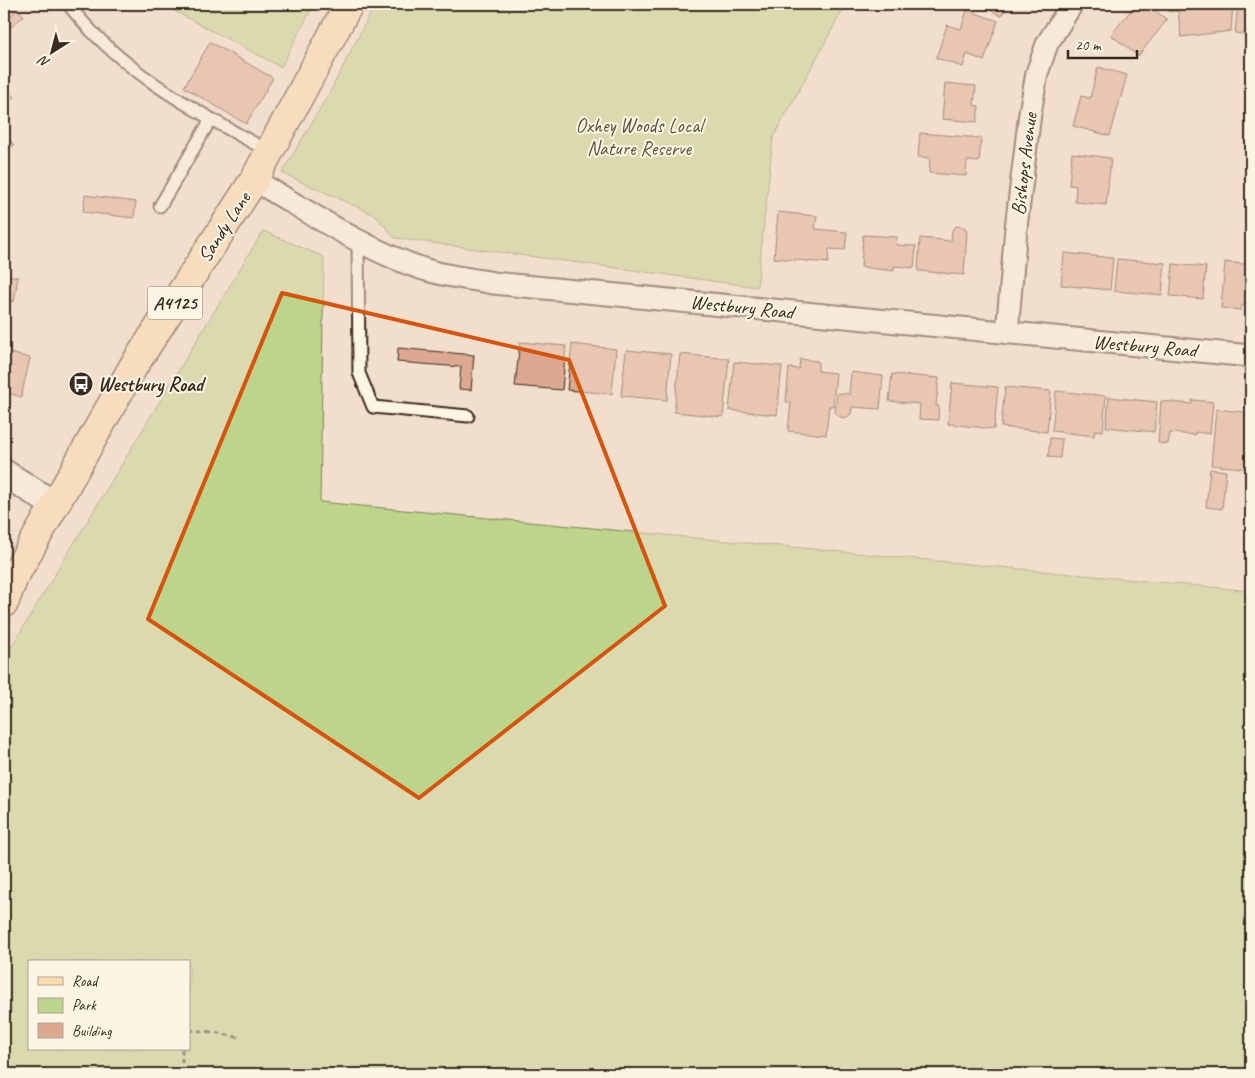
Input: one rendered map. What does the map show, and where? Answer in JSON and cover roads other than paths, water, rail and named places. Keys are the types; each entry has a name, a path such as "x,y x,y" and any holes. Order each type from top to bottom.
{"main road":[{"name":"Sandy Lane","path":"4,603 14,577 133,367 254,180 349,4"}],"street":[{"name":"Bishops Avenue","path":"1007,333 1016,228 1037,72 1047,44 1072,4"},
{"name":"Westbury Road","path":"254,180 392,257 430,271 494,283 1251,356"},
{"path":"4,473 55,505"}],"lane":[{"path":"68,4 83,24 147,80 270,152"},
{"path":"160,206 211,119"},
{"path":"358,239 359,373 373,407 468,416"}],"place":[{"name":"Westbury Road","path":"81,384"}],"park label":[{"name":"Oxhey Woods Local Nature Reserve","path":"639,136"}]}
